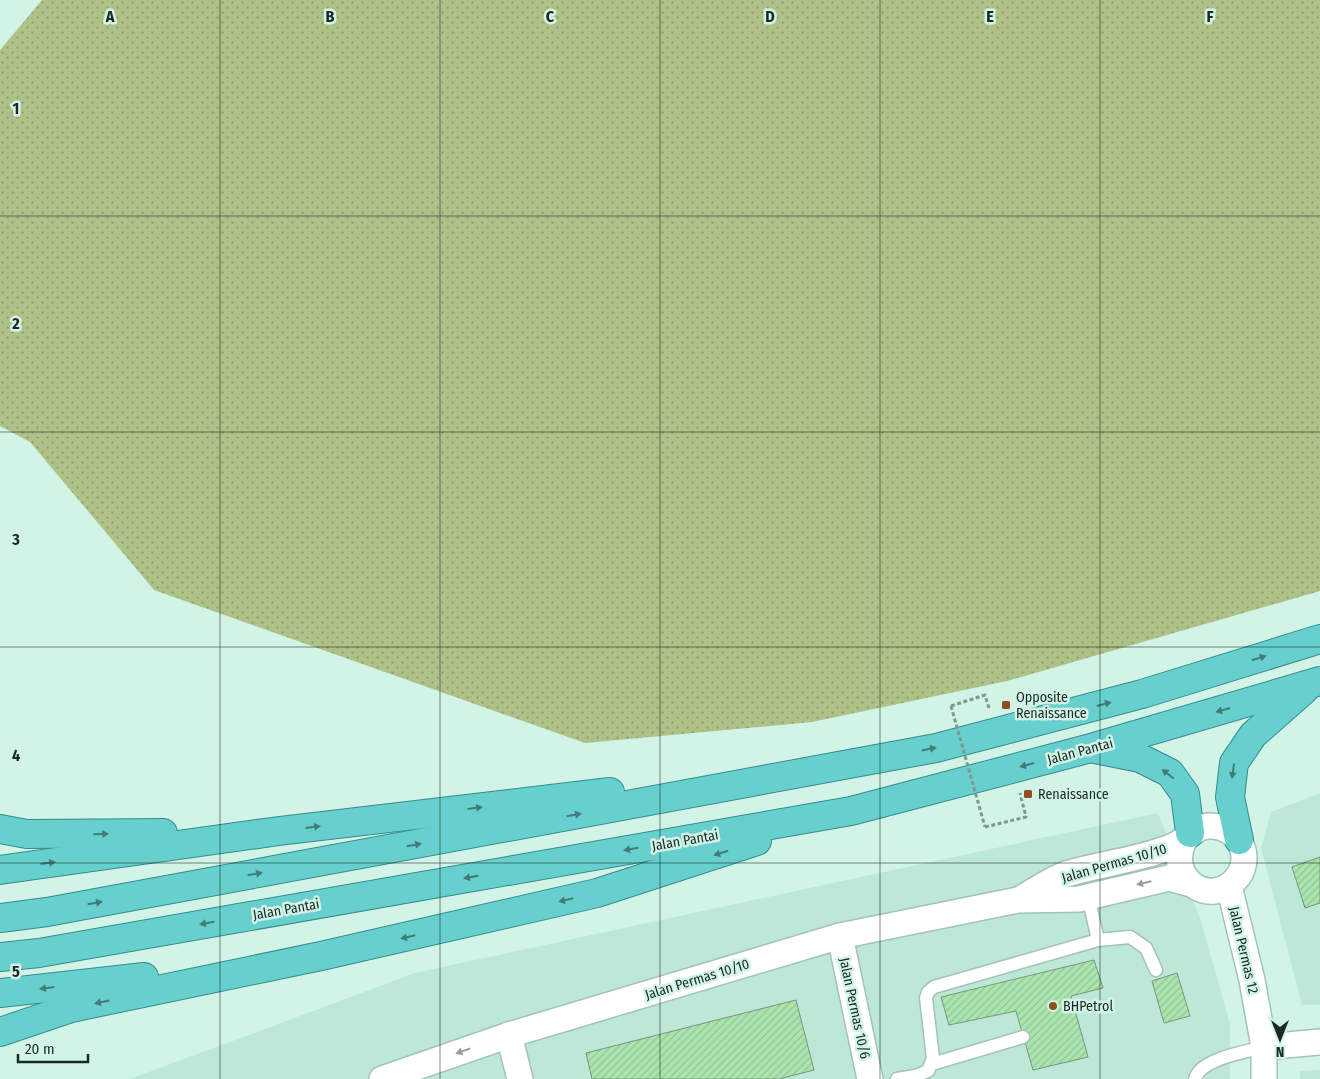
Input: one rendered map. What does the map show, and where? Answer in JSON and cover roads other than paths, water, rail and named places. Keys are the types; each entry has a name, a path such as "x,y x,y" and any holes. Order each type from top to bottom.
{"highway":[{"path":"0,918 47,912 936,748 1142,694 1320,639"},
{"path":"1239,840 1230,797 1234,763 1252,735 1315,683"},
{"name":"Jalan Pantai","path":"0,957 40,953 851,811 1092,748 1315,683"},
{"path":"1092,748 1140,758 1170,773 1185,794 1187,837"},
{"path":"0,870 279,831 882,759"},
{"path":"0,1032 71,1008 321,956 597,893 851,811"},
{"path":"0,829 28,834 279,831"},
{"path":"0,993 321,956"}],"street":[{"path":"1210,826 1221,827 1231,832 1239,840 1244,855 1242,870 1237,879 1229,886 1220,890 1200,890 1191,884 1184,878 1178,859 1179,849 1187,837 1199,828 1210,826"},
{"name":"Jalan Permas 10/10","path":"1018,900 1064,875 1160,851 1187,837"},
{"name":"Jalan Permas 10/10","path":"382,1079 509,1035 840,936 1018,900 1079,899 1169,878 1191,884"},
{"name":"Jalan Permas 12","path":"1229,886 1252,980 1264,1047 1264,1079"},
{"name":"Jalan Permas 10/6","path":"840,936 870,1079"},
{"path":"509,1035 520,1079"},
{"path":"1264,1047 1320,1042"}],"lane":[{"path":"1088,896 1098,940"},
{"path":"897,1079 928,1072 932,1064 933,1058 926,998 928,992 934,987 1098,940 1130,937 1146,948 1156,970"},
{"path":"932,1064 1023,1037"},
{"path":"1195,1079 1196,1073 1208,1063 1264,1047"}],"place":[{"name":"Opposite Renaissance","path":"1006,705"},
{"name":"Renaissance","path":"1028,794"},
{"name":"BHPetrol","path":"1053,1006"}]}
